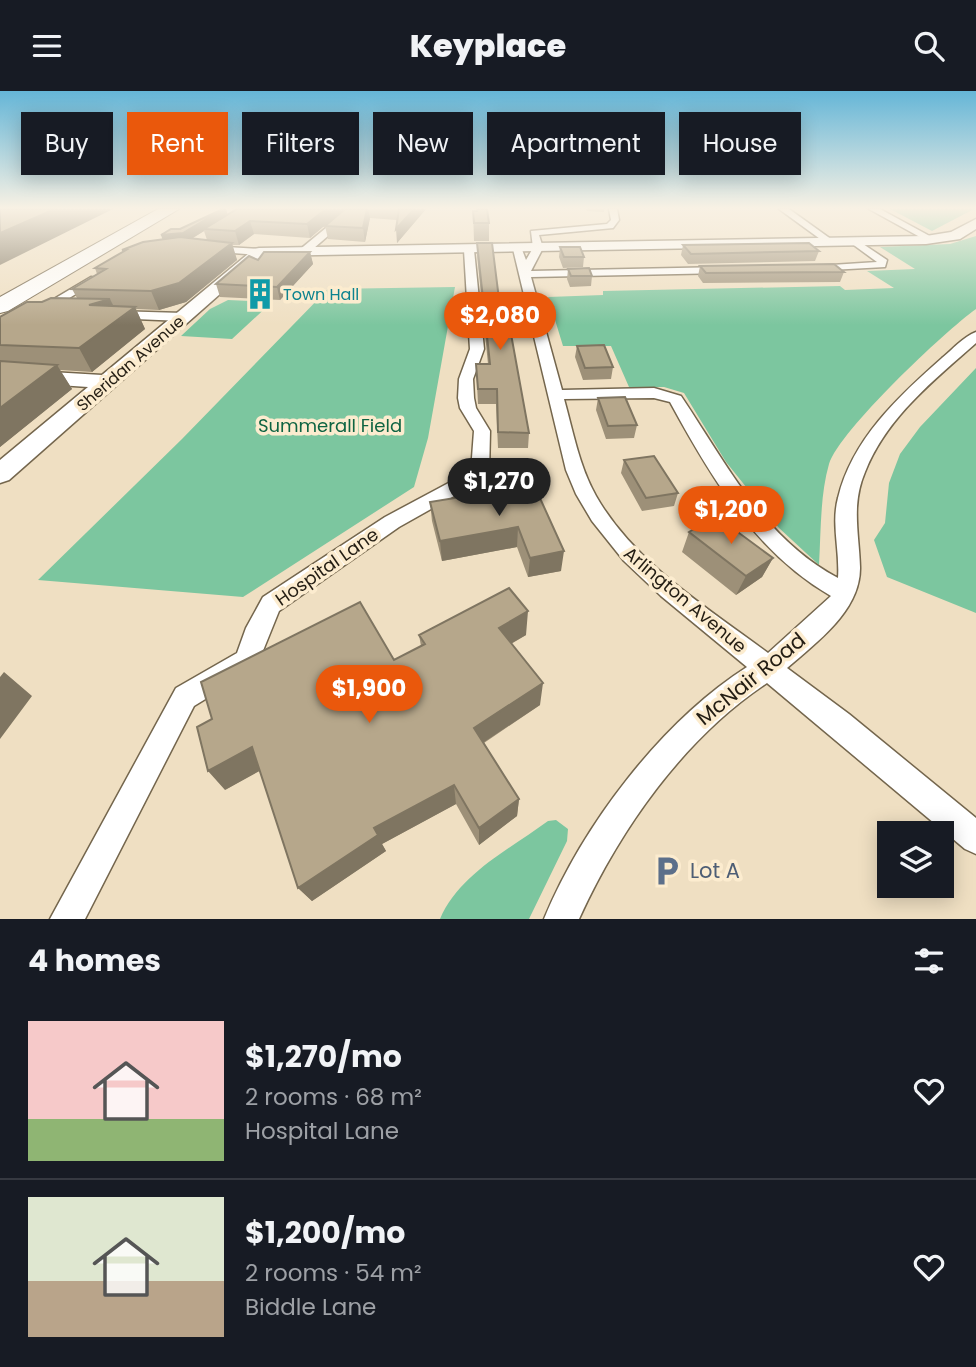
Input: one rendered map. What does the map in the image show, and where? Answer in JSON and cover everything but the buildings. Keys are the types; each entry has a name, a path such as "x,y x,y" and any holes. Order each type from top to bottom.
{"highway":[{"path":"0,289 79,248"},
{"path":"0,306 103,248"}],"street":[{"path":"242,268 296,253 303,248"},
{"path":"538,248 524,274 734,270"},
{"path":"203,249 296,253 556,248"},
{"path":"802,269 881,265 883,262 864,248"},
{"name":"Arlington Avenue","path":"518,249 575,470 585,495 603,525 627,553 661,584 821,709 976,838"},
{"name":"Hospital Lane","path":"67,919 185,697 247,660 258,628 271,604 392,522 480,474 482,431 468,408 466,398 466,379 477,349 469,250"},
{"name":"Sheridan Avenue","path":"1,472 259,252"},
{"path":"0,337 110,269"},
{"path":"40,312 65,313"},
{"path":"99,314 183,317"},
{"name":"McNair Road","path":"561,919 611,829 676,745 703,715 744,681 782,658 838,605 852,571 845,517 853,477 878,432 909,395 976,336"},
{"path":"0,375 107,382"},
{"path":"556,395 654,393 676,399 702,446 748,510 779,545 817,580 844,592"}],"green space":[{"path":"881,248 976,248 976,309 895,382 837,448 829,464 822,501 819,565 779,528 726,462 684,393 664,387 629,387 611,346 563,346 548,297 603,295 603,291 840,286 845,290 894,288 867,271 915,269"},
{"name":"Summerall Field","path":"455,287 428,438 414,487 243,597 38,580 182,439 328,289"},
{"path":"228,300 272,302 232,339 181,336 210,309"},
{"path":"976,368 976,613 887,577 874,540 885,523 889,483 900,454 920,427"},
{"path":"556,820 568,829 567,841 529,919 440,919 460,889 487,864 548,821"}],"place":[{"name":"Town Hall","path":"260,294"},
{"name":"Lot A","path":"667,871"}]}
